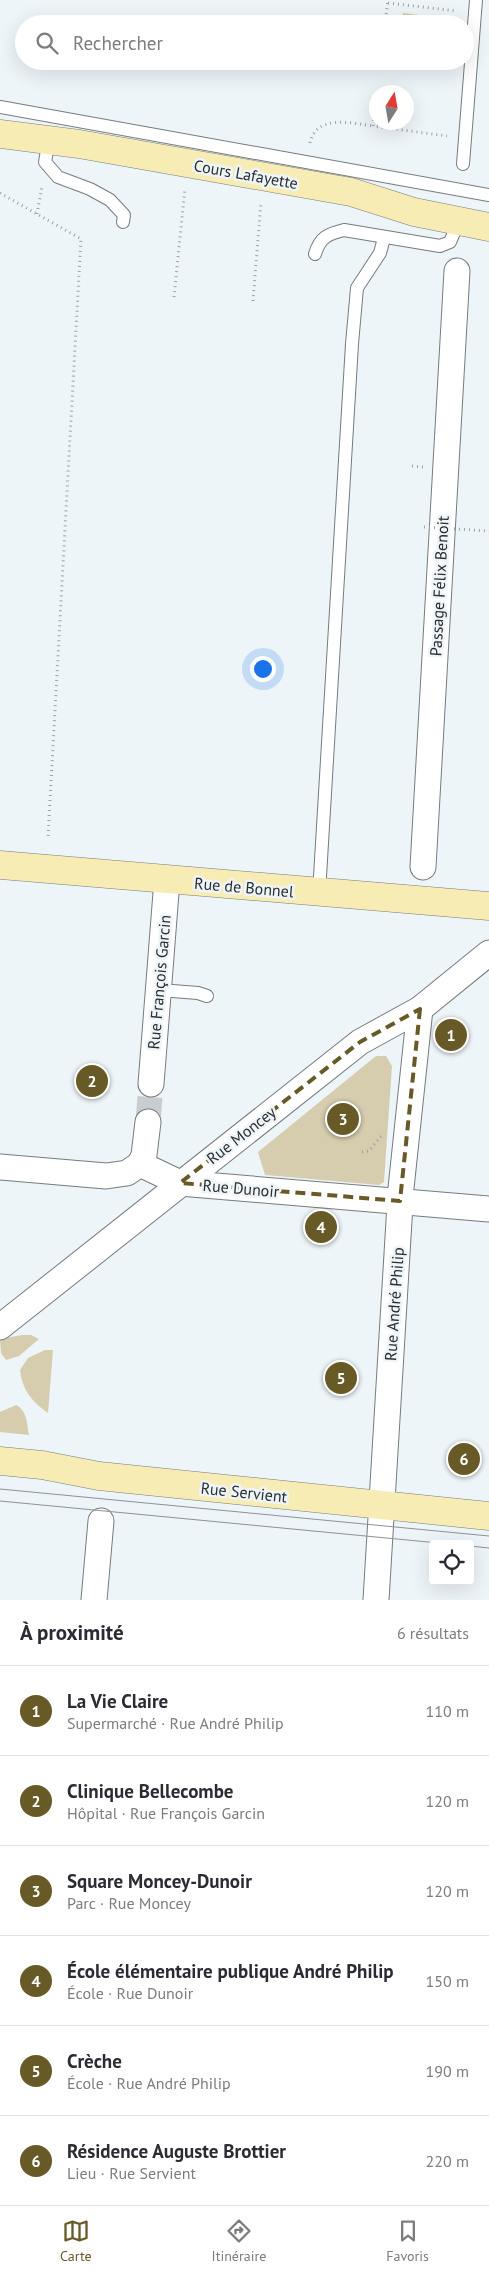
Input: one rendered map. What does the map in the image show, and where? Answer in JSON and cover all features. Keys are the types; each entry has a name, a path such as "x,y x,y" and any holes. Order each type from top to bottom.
{"main road":[{"name":"Cours Lafayette","path":"0,134 49,139 351,192 414,212 489,227"},
{"name":"Rue de Bonnel","path":"0,865 319,893 422,882 489,906"},
{"name":"Rue Servient","path":"0,1461 42,1465 99,1476 489,1516"}],"street":[{"name":"Passage Félix Benoit","path":"422,882 457,271"},
{"name":"Rue François Garcin","path":"151,1084 167,880"},
{"name":"Rue Moncey","path":"0,1327 360,1042 420,1008 489,953"},
{"name":"Rue André Philip","path":"376,1600 400,1201 420,1008"},
{"path":"0,1167 106,1176 127,1174 140,1164 144,1155 148,1122"},
{"name":"Rue Dunoir","path":"140,1164 180,1183 489,1209"},
{"path":"94,1600 101,1522"}],"lane":[{"path":"474,13 476,0"},
{"path":"463,164 470,70"},
{"path":"0,107 489,196"},
{"path":"49,139 45,162 58,177 90,189 110,200 124,215 123,222"},
{"path":"315,254 318,243 330,233 344,230 440,246 450,242 459,221"},
{"path":"319,893 357,288 380,253 384,238"},
{"path":"159,990 198,993 207,996"}],"path":[{"path":"386,15 388,1 474,13"},
{"path":"310,143 312,135 323,126 335,122 369,126"},
{"path":"401,130 465,139"},
{"path":"174,297 185,187"},
{"path":"0,192 81,239 48,837"},
{"path":"252,301 261,202"},
{"path":"424,527 489,531"},
{"path":"362,1152 369,1151 384,1133"}],"highlighted area":[{"path":"420,1009 400,1201 180,1183 360,1042"}],"shaded area":[{"path":"403,13 419,15 403,15"},
{"path":"376,1056 386,1056 392,1066 384,1182 379,1185 265,1175 258,1152"},
{"path":"31,1335 39,1339 19,1356 6,1360 1,1353 0,1339"},
{"path":"45,1350 53,1350 48,1413 29,1395 23,1384 20,1370 28,1358"},
{"path":"16,1405 20,1407 24,1414 29,1435 0,1432 0,1412"}],"tunnel":[{"path":"148,1122 151,1084"}],"tram line":[{"path":"0,1489 489,1536"},
{"path":"0,1501 429,1542"},
{"path":"474,1546 489,1548"}],"place":[{"name":"La Vie Claire","path":"451,1035"},
{"name":"Clinique Bellecombe","path":"92,1081"},
{"name":"Square Moncey-Dunoir","path":"343,1119"},
{"name":"École élémentaire publique André Philip","path":"321,1227"},
{"name":"Crèche","path":"341,1378"},
{"name":"Résidence Auguste Brottier","path":"464,1459"}]}
